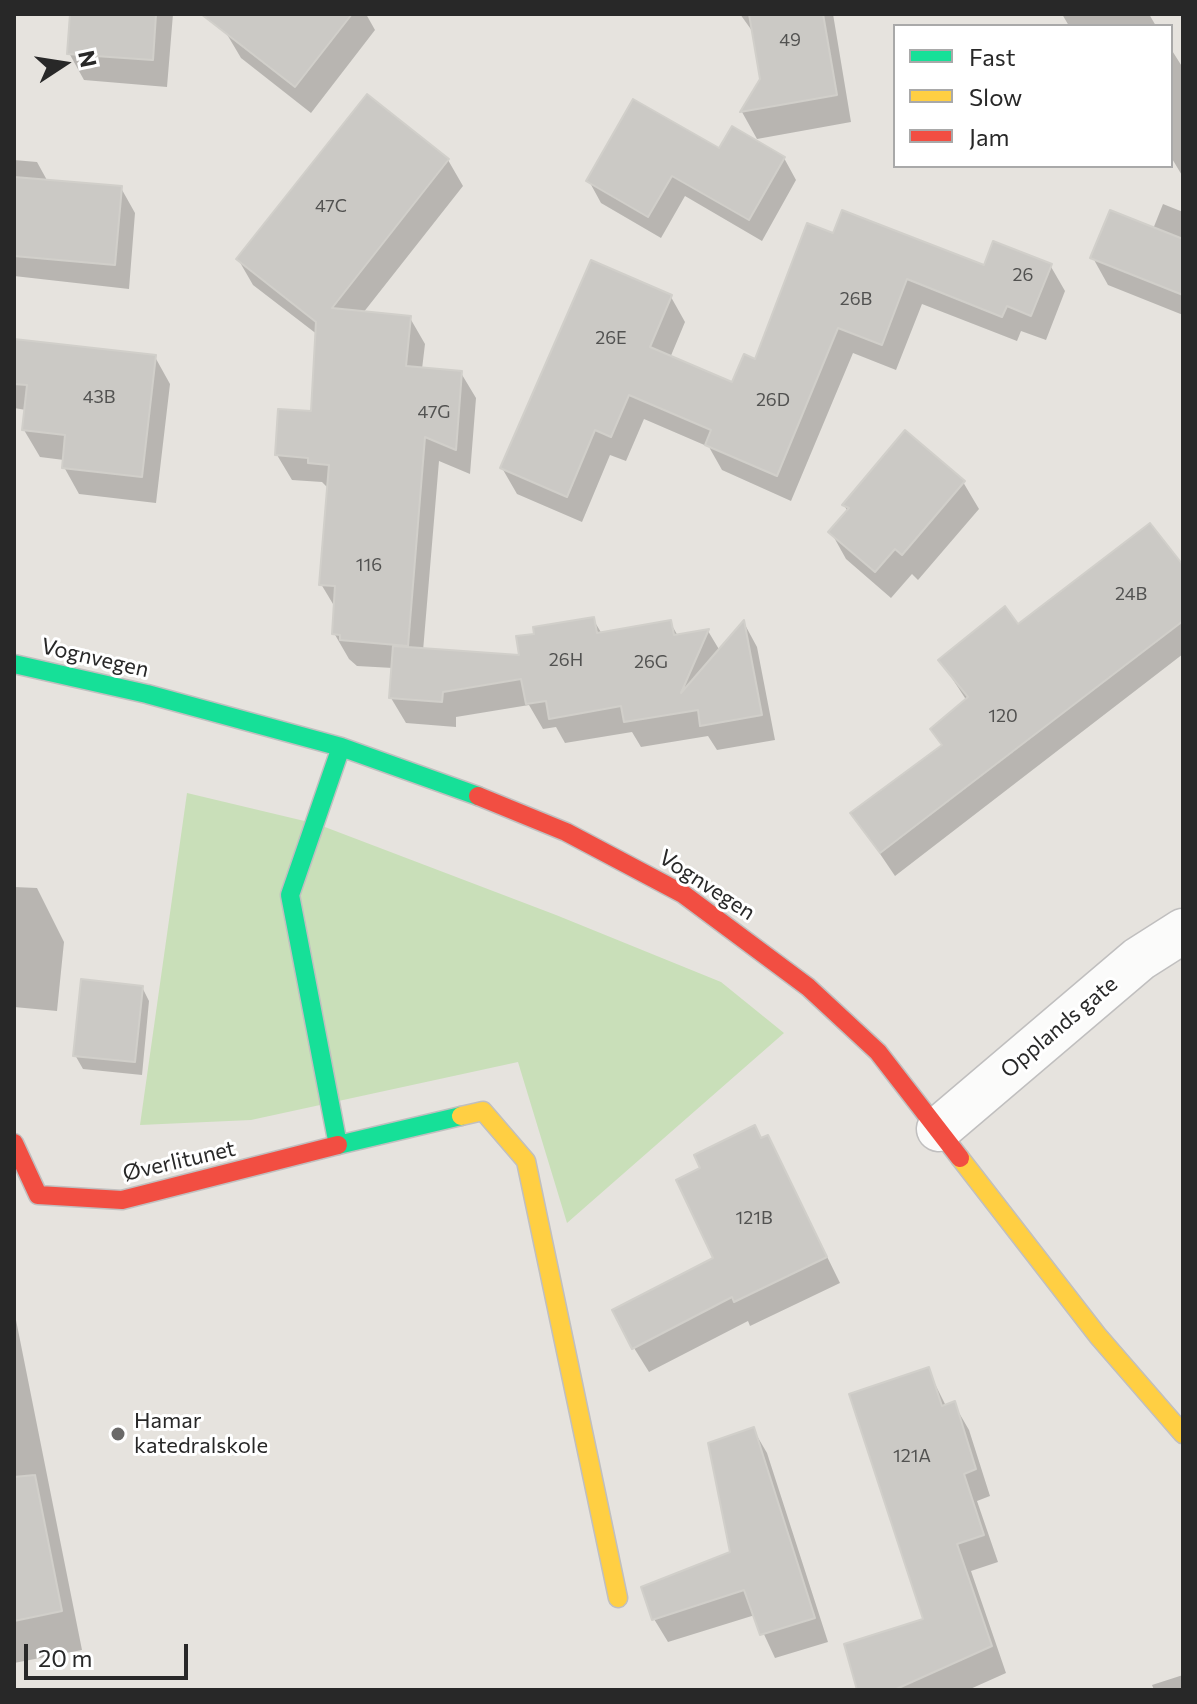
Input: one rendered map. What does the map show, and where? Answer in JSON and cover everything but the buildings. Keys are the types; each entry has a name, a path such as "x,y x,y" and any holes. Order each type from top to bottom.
{"main road":[{"name":"Vognvegen","path":"14,664 177,702 341,747 463,790 566,832 683,894 808,987 878,1052 1098,1336 1183,1434"},
{"path":"341,747 290,895 338,1145 483,1111 526,1161 618,1598"},
{"name":"Øverlitunet","path":"14,1143 38,1195 122,1200 338,1145"}],"street":[{"name":"Opplands gate","path":"939,1129 1139,959 1183,931"}],"green space":[{"path":"187,793 317,824 556,915 721,982 784,1033 567,1223 518,1062 251,1120 140,1125"}],"traffic: fast":[{"path":"14,664 147,694 341,747 478,796"},
{"path":"341,747 290,895 338,1145 461,1116"}],"traffic: slow":[{"path":"461,1116 483,1111 526,1161 618,1598"},
{"path":"960,1158 1098,1336 1183,1434"}],"traffic: jam":[{"path":"478,796 566,832 683,894 808,987 878,1052 960,1158"},
{"path":"14,1143 38,1195 122,1200 338,1145"}],"place":[{"name":"Hamar katedralskole","path":"118,1434"}]}
